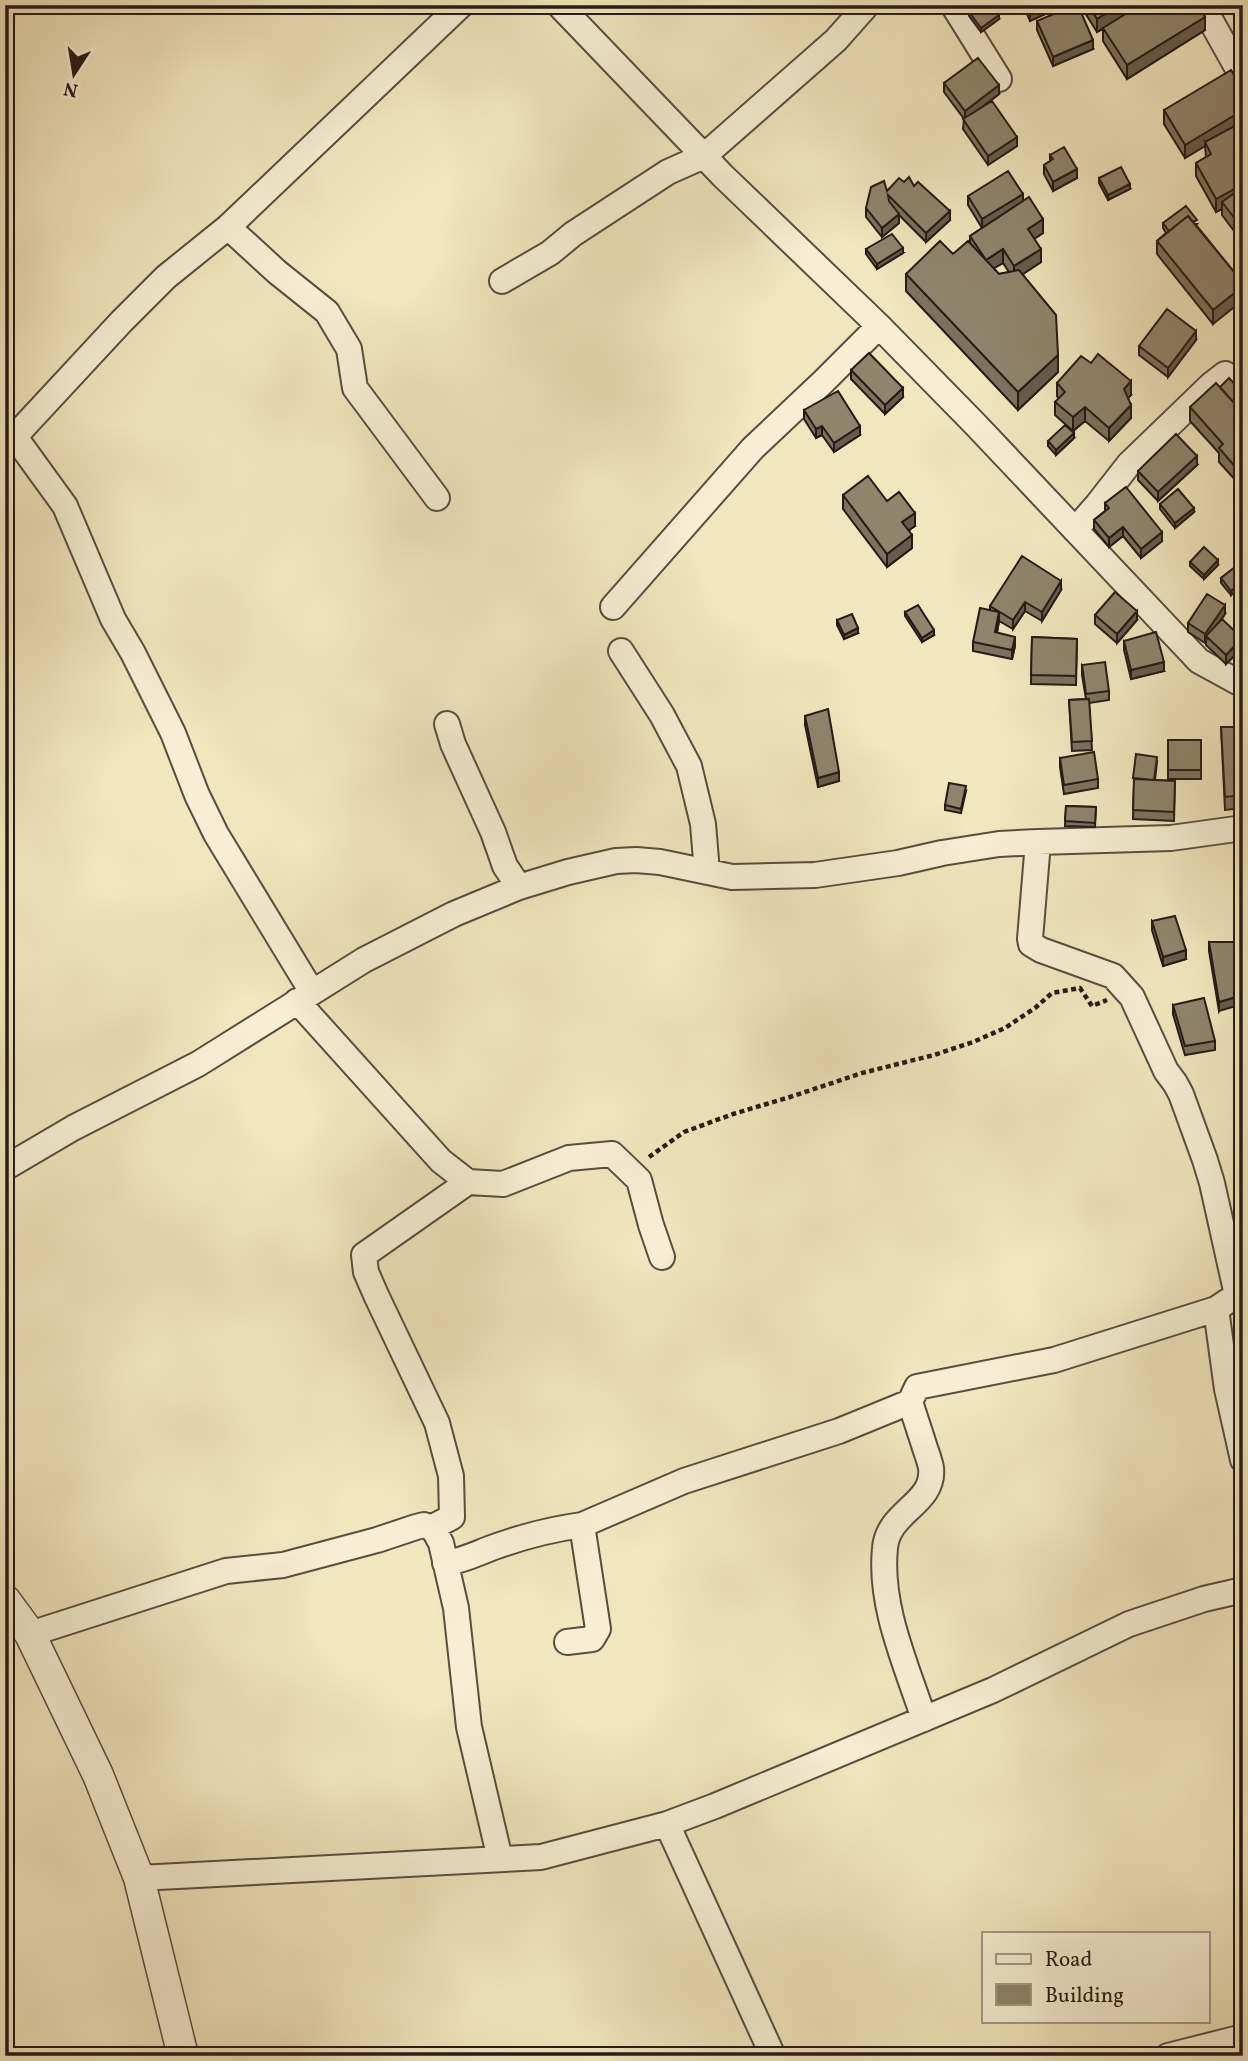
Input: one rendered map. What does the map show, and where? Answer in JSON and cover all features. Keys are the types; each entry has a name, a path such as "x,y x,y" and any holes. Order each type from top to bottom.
{"street":[{"path":"461,5 228,227 166,277 10,442 65,506 113,619 173,733 197,795 216,834 304,996 441,1161 468,1182 503,1184 569,1158 612,1154 639,1180 662,1257"},
{"path":"559,5 704,156 879,326 975,424 1199,661 1243,685"},
{"path":"502,281 550,253 573,234 668,172 704,156 836,40 867,5"},
{"path":"953,5 999,79"},
{"path":"1202,5 1243,78"},
{"path":"228,227 277,272 327,312 349,349 355,388 437,498"},
{"path":"613,607 753,448 879,326"},
{"path":"1075,530 1129,464 1225,374"},
{"path":"621,651 663,715 689,766 703,824 707,872"},
{"path":"447,724 453,744 494,832 505,866 519,887"},
{"path":"5,1168 198,1063 364,960 454,914 519,887 568,872 616,861 636,860 660,862 732,877 815,875 999,844 1171,838 1243,828"},
{"path":"1038,842 1031,943 1052,955 1113,976 1132,997 1166,1071 1181,1094 1212,1183 1232,1298 1227,1389 1243,1460"},
{"path":"431,1528 452,1517 451,1476 437,1423 366,1272 365,1255 468,1182"},
{"path":"924,1719 891,1621 884,1580 885,1545 890,1529 903,1513 924,1495 930,1482 931,1468 910,1402 917,1387 1054,1360 1232,1298"},
{"path":"445,1563 461,1561 524,1537 582,1525 684,1481 839,1431 910,1402"},
{"path":"30,1634 226,1571 283,1565 416,1527 424,1525 431,1528 441,1543 456,1608 469,1727 499,1860"},
{"path":"567,1642 592,1639 598,1629 582,1525"},
{"path":"139,1878 541,1857 667,1825 993,1689 1129,1624 1204,1599 1243,1590"},
{"path":"5,1600 30,1634 98,1774 139,1878 183,2056"},
{"path":"667,1825 773,2056"},
{"path":"1168,2056 1243,2037"}],"path":[{"path":"639,1180 646,1160 684,1132 862,1073 973,1042 1004,1028 1035,1008 1052,993 1080,988 1092,1006 1127,991"}],"building":[{"path":"977,5 992,5 999,15 981,28 969,12"},
{"path":"1027,5 1044,5 1030,12"},
{"path":"1078,5 1093,40 1053,57 1037,21"},
{"path":"1088,5 1119,5 1097,19"},
{"path":"1140,5 1198,5 1205,17 1127,65 1103,28"},
{"path":"978,58 999,85 965,111 944,83"},
{"path":"1231,70 1243,90 1243,110 1185,145 1164,110"},
{"path":"992,101 1017,137 988,156 963,119"},
{"path":"1240,123 1243,128 1243,184 1216,199 1196,163 1211,154 1205,142"},
{"path":"1064,147 1077,169 1053,182 1044,165 1053,159 1050,155"},
{"path":"1121,167 1130,184 1108,195 1099,178"},
{"path":"1008,171 1023,194 982,219 968,196"},
{"path":"909,177 914,186 918,182 950,211 926,233 888,195 889,201 899,214 882,228 866,208 871,187 884,181 887,191 899,178 904,182"},
{"path":"1243,187 1243,229 1222,202"},
{"path":"1029,197 1043,219 1028,229 1041,249 1014,266 1003,249 986,260 970,236"},
{"path":"1186,206 1197,220 1193,222 1188,216 1169,231 1163,223"},
{"path":"1188,216 1243,283 1243,286 1213,310 1157,241"},
{"path":"892,234 903,248 877,264 866,249"},
{"path":"940,241 953,254 968,241 999,274 1019,270 1056,315 1058,355 1018,392 906,274"},
{"path":"1167,309 1196,331 1168,368 1139,346"},
{"path":"869,353 903,388 885,405 851,370"},
{"path":"1098,354 1131,381 1124,389 1131,405 1109,428 1085,407 1073,417 1055,402 1065,392 1057,383 1081,356 1091,363"},
{"path":"1229,378 1243,393 1243,413 1220,387"},
{"path":"1216,383 1243,413 1243,439 1238,444 1243,449 1243,466 1238,470 1219,448 1223,444 1190,407"},
{"path":"838,391 860,426 834,443 822,426 816,429 804,410"},
{"path":"1065,425 1074,433 1056,450 1048,441"},
{"path":"1176,434 1197,456 1158,492 1138,471"},
{"path":"868,476 887,501 899,492 915,513 902,522 912,535 887,554 843,495"},
{"path":"1126,487 1162,532 1141,549 1123,527 1109,538 1094,520 1109,508 1105,503"},
{"path":"1178,489 1194,508 1175,523 1160,504"},
{"path":"1204,547 1218,560 1204,575 1190,562"},
{"path":"1022,556 1061,581 1042,612 1025,602 1013,620 990,606"},
{"path":"1243,561 1243,581 1231,591 1221,578"},
{"path":"1115,592 1137,611 1117,634 1095,615"},
{"path":"1207,594 1225,605 1205,634 1188,623"},
{"path":"1243,596 1243,614 1238,597"},
{"path":"918,605 934,630 922,638 905,612"},
{"path":"980,608 999,612 995,632 1015,637 1012,650 973,642"},
{"path":"852,614 858,628 844,635 837,620"},
{"path":"1222,619 1242,638 1226,655 1206,636"},
{"path":"1156,632 1164,662 1131,670 1124,641"},
{"path":"1032,637 1077,639 1076,676 1031,675"},
{"path":"1105,662 1109,691 1086,694 1082,665"},
{"path":"1089,699 1092,741 1072,742 1069,700"},
{"path":"828,709 839,772 818,778 805,716"},
{"path":"1221,727 1243,727 1243,795 1225,797"},
{"path":"1168,740 1201,740 1201,770 1168,770"},
{"path":"1094,752 1098,779 1064,785 1060,758"},
{"path":"1136,754 1157,757 1154,780 1133,778"},
{"path":"1134,779 1175,781 1174,812 1133,810"},
{"path":"949,783 966,786 961,809 945,805"},
{"path":"1066,806 1096,807 1095,823 1065,821"},
{"path":"1175,916 1186,950 1163,957 1152,921"},
{"path":"1209,942 1238,942 1243,967 1243,995 1219,1002"},
{"path":"1204,998 1215,1041 1185,1046 1173,1005"},
{"path":"1243,1008 1243,1039 1235,1009"}]}
